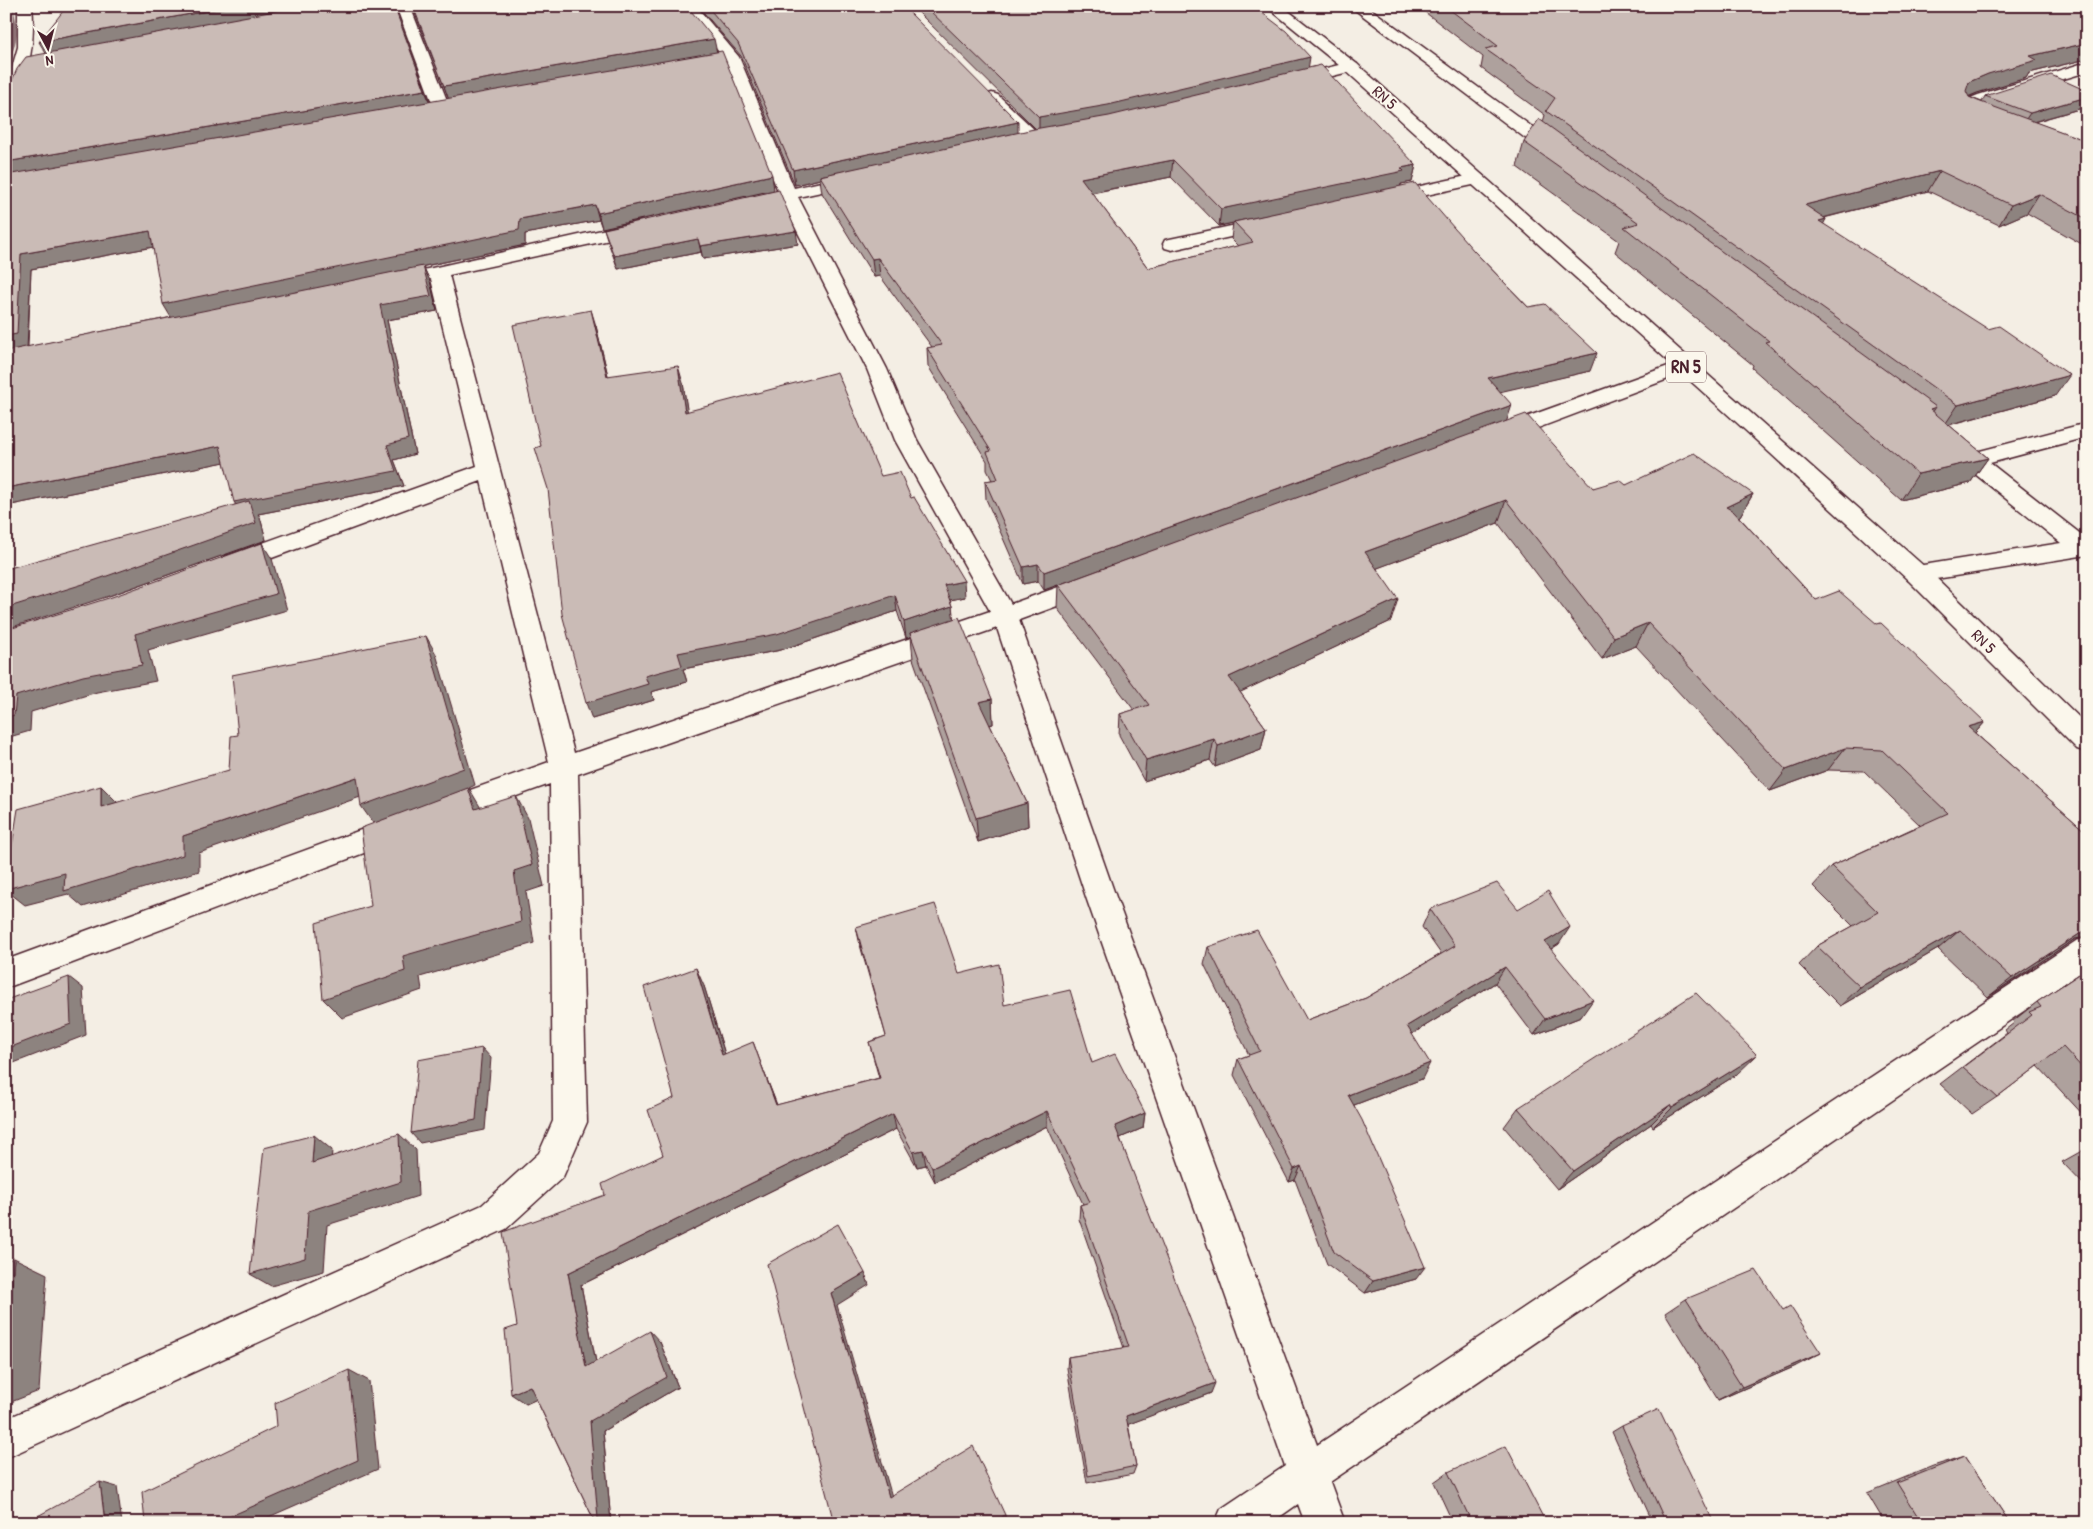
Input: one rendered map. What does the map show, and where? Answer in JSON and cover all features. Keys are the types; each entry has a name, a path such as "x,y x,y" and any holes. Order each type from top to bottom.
{"street":[{"path":"6,109 28,65 25,6"},
{"path":"403,6 442,108"},
{"path":"688,6 721,59 877,368 906,440 1005,616 1102,900 1325,1523"},
{"name":"RN 5","path":"1273,6 1351,67 1753,425 1917,574 2087,742"},
{"path":"1357,6 1576,168"},
{"path":"1276,85 1351,67"},
{"path":"2001,125 1974,115 1966,110 1965,106 1984,98 2087,67"},
{"path":"984,90 1034,139"},
{"path":"422,111 461,104"},
{"path":"1015,143 1052,136"},
{"path":"759,201 873,176"},
{"path":"1372,201 1476,179"},
{"path":"1172,244 1286,220"},
{"path":"400,280 662,223"},
{"path":"6,1439 494,1216 552,1165 570,1122 564,766 439,272"},
{"path":"1480,441 1685,366"},
{"path":"1972,460 2087,430"},
{"path":"1935,432 2084,550"},
{"path":"208,572 489,470"},
{"path":"1917,574 2084,550"},
{"path":"6,974 564,766 1005,616 1116,575"},
{"path":"1235,1523 2087,951"}],"building":[{"path":"67,6 234,6 39,42"},
{"path":"302,6 394,6 425,90 6,162 6,94 17,69 26,57"},
{"path":"413,6 687,6 714,39 444,86"},
{"path":"707,6 903,6 1018,122 793,170 738,43"},
{"path":"925,6 1253,6 1286,31 1310,57 1108,105 1039,117"},
{"path":"1445,6 2087,6 2087,43 2030,56 2037,60 1988,74 1969,82 1966,91 1969,97 1978,101 2087,141 2087,219 2039,194 2011,205 1940,171 1805,205 1826,219 1819,221 1988,329 1999,326 2070,375 1958,405 1546,111 1555,98 1485,49 1498,46"},
{"path":"722,51 772,175 598,213 595,205 520,219 519,230 163,304 150,231 21,254 17,334 6,336 6,175"},
{"path":"1321,65 1416,165 1401,168 1404,171 1221,209 1173,160 1081,178 1148,268 1253,242 1234,222 1415,183 1474,251 1528,307 1545,304 1597,353 1488,378 1512,405 1044,572 1038,564 1023,567 985,481 998,479 987,452 991,451 927,348 942,345 878,258 872,259 820,176 1034,129 1109,116"},
{"path":"2051,75 2087,91 2087,97 2030,113 1985,96"},
{"path":"1539,119 1936,407 1930,409 1988,458 1918,474 1765,342 1769,341 1624,227 1639,223 1524,142"},
{"path":"779,190 796,231 700,246 698,239 614,256 604,229"},
{"path":"423,266 431,296 380,305 408,439 387,445 396,471 234,502 220,446 6,488 6,351"},
{"path":"591,310 607,376 678,366 685,412 837,372 881,476 900,472 911,498 914,497 964,581 944,585 952,606 904,622 895,595 777,634 678,653 682,666 645,676 648,684 586,703 562,614 548,489 535,448 541,446 513,325"},
{"path":"1526,414 1593,488 1620,480 1626,485 1694,453 1753,494 1726,507 1733,511 1816,600 1839,591 1877,624 1881,623 1985,722 1968,727 2087,833 2087,929 2012,978 1960,930 1860,987 1817,946 1878,912 1831,866 1948,813 1882,750 1845,748 1786,770 1648,623 1614,637 1506,500 1365,552 1398,599 1229,677 1266,728 1218,746 1214,739 1146,760 1120,714 1149,705 1058,585"},
{"path":"249,501 256,523 93,581 6,608 6,569"},
{"path":"262,543 276,594 135,634 142,665 83,676 16,696 14,715 6,718 6,630 112,597"},
{"path":"959,617 992,699 979,702 1027,803 976,818 910,633"},
{"path":"426,636 464,768 361,806 357,777 183,836 183,855 64,891 65,873 6,889 18,809 101,786 101,807 229,770 231,736 238,735 232,675"},
{"path":"468,788 475,809 516,796 532,865 514,871 521,922 403,956 405,971 323,999 316,923 371,906 361,828"},
{"path":"1497,883 1518,909 1548,891 1570,927 1545,942 1593,1000 1545,1019 1505,967 1407,1026 1430,1063 1348,1095 1362,1120 1425,1267 1373,1281 1334,1252 1301,1166 1294,1169 1238,1059 1260,1051 1208,947 1257,930 1307,1020 1366,998 1455,946 1430,909"},
{"path":"935,904 959,974 999,964 1004,1005 1070,990 1092,1063 1115,1054 1145,1113 1115,1126 1215,1383 1126,1416 1136,1466 1088,1476 1068,1357 1129,1347 1080,1205 1090,1202 1047,1111 932,1168 923,1150 913,1152 893,1114 568,1273 586,1367 650,1331 667,1377 590,1421 598,1519 594,1520 530,1386 511,1394 505,1330 517,1326 503,1232 605,1195 602,1184 663,1155 648,1110 674,1098 644,987 696,968 722,1055 753,1042 776,1105 880,1078 869,1042 886,1036 856,927"},
{"path":"2087,969 2087,1073 2063,1047 1997,1097 1963,1067 2032,1015 2029,1012 2041,1007 2037,1002"},
{"path":"69,977 71,1024 6,1049 6,1000"},
{"path":"1696,993 1757,1055 1672,1108 1670,1105 1573,1171 1518,1108"},
{"path":"482,1048 476,1120 411,1133 418,1060"},
{"path":"399,1134 401,1182 308,1211 305,1258 250,1274 264,1148 314,1135 312,1163"},
{"path":"838,1224 865,1273 831,1293 889,1497 973,1446 1005,1515 993,1523 834,1523 767,1264"},
{"path":"14,1258 6,1354 6,1261"},
{"path":"1756,1270 1783,1310 1790,1306 1821,1353 1742,1387 1686,1299"},
{"path":"349,1370 358,1460 215,1523 145,1523 142,1492 277,1426 275,1403"},
{"path":"1659,1409 1714,1523 1666,1523 1622,1426"},
{"path":"1506,1446 1546,1523 1472,1523 1448,1472"},
{"path":"1965,1456 2010,1523 1922,1523 1897,1483"},
{"path":"100,1482 105,1523 25,1523"}],"waterway":[{"path":"6,58 12,32 10,13 7,6"}]}
